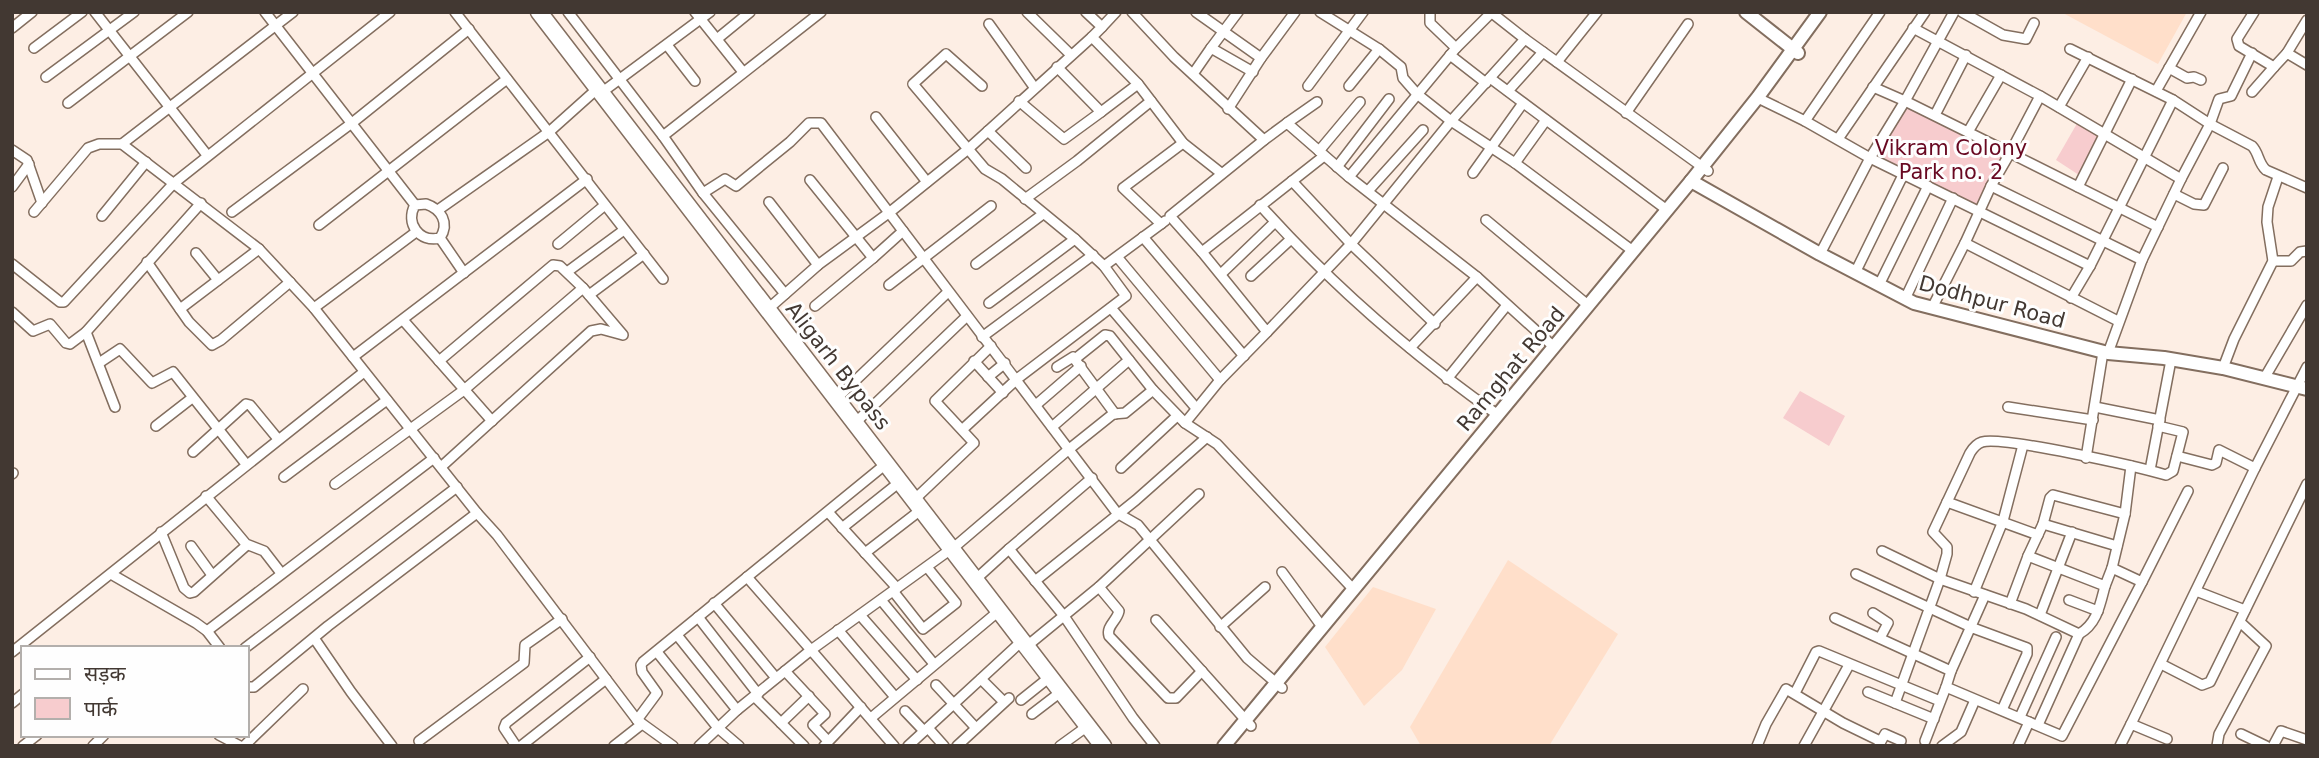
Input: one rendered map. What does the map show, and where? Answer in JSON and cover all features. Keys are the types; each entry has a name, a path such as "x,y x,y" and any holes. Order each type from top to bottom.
{"highway":[{"name":"Aligarh Bypass","path":"539,12 601,91 776,301 841,395 860,417 887,463 919,504 958,545 980,575 1000,610 1031,641 1051,676 1103,746"}],"main road":[{"path":"1746,12 1796,51"},
{"name":"Ramghat Road","path":"1705,169 1762,100 1820,12"},
{"name":"Ramghat Road","path":"1224,746 1248,723 1279,686 1694,183 1828,12"},
{"name":"Ramghat Road","path":"1279,686 1323,628 1554,346 1667,210 1694,183"},
{"name":"Dodhpur Road","path":"1694,183 1905,299 2106,353 2223,368 2302,387"},
{"name":"Ramghat Road","path":"1235,746 1248,723"}],"street":[{"path":"12,27 32,12"},
{"path":"34,47 82,12"},
{"path":"95,12 207,155"},
{"path":"46,77 134,12"},
{"path":"68,103 188,12"},
{"path":"265,12 415,205"},
{"path":"122,144 293,12"},
{"path":"12,264 60,302 64,302 174,183 390,12"},
{"path":"456,12 663,279"},
{"path":"568,12 663,136 776,301 818,265 967,150 1116,12"},
{"path":"438,210 667,45 698,16 709,12"},
{"path":"717,39 750,12"},
{"path":"663,136 821,12"},
{"path":"1027,12 1071,55"},
{"path":"1086,12 1102,27"},
{"path":"1132,12 1228,109 1265,140"},
{"path":"1196,12 1261,58"},
{"path":"1193,74 1238,12"},
{"path":"1228,109 1295,12"},
{"path":"1320,12 1379,49 1401,67 1403,78 1417,94 1451,121 1515,163 1633,251"},
{"path":"1308,86 1363,12"},
{"path":"1430,12 1430,23 1453,51 1488,80 1667,210"},
{"path":"1349,177 1453,51 1492,12 1525,40 1705,169"},
{"path":"1557,62 1597,12"},
{"path":"1805,121 1880,12"},
{"path":"1838,139 1925,12"},
{"path":"1820,254 1870,158 1954,12"},
{"path":"1962,12 2003,35 2026,39 2034,23"},
{"path":"2156,91 2201,12"},
{"path":"2254,12 2237,39 2239,46 2274,67"},
{"path":"698,16 743,72"},
{"path":"2252,92 2287,52 2307,20"},
{"path":"989,24 1034,87"},
{"path":"1626,113 1688,24"},
{"path":"1913,28 1940,40 2059,107 2181,179"},
{"path":"232,212 352,123 469,29"},
{"path":"1092,37 1138,84 1183,143 1221,173"},
{"path":"1121,468 1196,408 1351,244 1451,121 1525,40"},
{"path":"667,45 695,81"},
{"path":"1211,48 1252,72"},
{"path":"1349,86 1379,49"},
{"path":"2070,49 2173,100 2210,124 2252,146 2257,150 2262,166 2278,177 2307,188"},
{"path":"1508,92 1543,52"},
{"path":"2287,52 2307,65"},
{"path":"2086,457 2106,353 2142,260 2210,124 2218,99 2231,96 2252,53"},
{"path":"963,429 1017,379 1126,296 1093,255 1002,179 985,169 913,85 946,54 982,86"},
{"path":"1935,115 1966,55"},
{"path":"2059,107 2088,57"},
{"path":"1057,67 1101,112"},
{"path":"2169,68 2187,78 2201,80"},
{"path":"1968,132 2001,75"},
{"path":"319,225 507,79"},
{"path":"2078,187 2132,79"},
{"path":"1019,101 1063,139 1138,84"},
{"path":"1873,87 1935,115 2158,227"},
{"path":"1932,308 1991,186 2039,96"},
{"path":"1338,167 1389,99"},
{"path":"1762,100 1870,158 2090,266"},
{"path":"2071,298 2090,266 2173,100"},
{"path":"1025,199 1151,101"},
{"path":"1104,266 1161,224 1221,173 1317,102"},
{"path":"1202,252 1292,181 1321,153 1360,102"},
{"path":"1473,173 1523,103"},
{"path":"876,117 927,182"},
{"path":"1515,163 1546,120"},
{"path":"703,193 725,179 736,186 809,123 826,126 948,292 1037,404 1068,450 1117,513 1138,525 1247,658 1279,686"},
{"path":"1287,123 1349,177 1477,277 1554,346"},
{"path":"1368,191 1423,130"},
{"path":"988,131 1026,168"},
{"path":"1161,224 1123,188 1183,143"},
{"path":"34,212 88,148 99,144 122,144 259,250 314,308 411,428 497,535 639,722 673,746"},
{"path":"12,150 27,160 41,203"},
{"path":"102,216 146,162"},
{"path":"12,187 29,164"},
{"path":"2174,194 2194,204 2204,205 2223,168"},
{"path":"1855,272 1904,173"},
{"path":"2223,368 2234,339 2273,261 2267,222 2268,207 2278,177"},
{"path":"353,357 587,179"},
{"path":"810,180 873,257"},
{"path":"1292,181 1351,244 1435,324"},
{"path":"1879,285 1928,186"},
{"path":"1991,186 2142,260"},
{"path":"1905,299 1953,198"},
{"path":"769,202 818,265"},
{"path":"12,312 33,331 50,324 67,344 86,332 201,203"},
{"path":"415,205 426,204 438,210 445,225 440,238"},
{"path":"415,205 412,218 416,232 426,239 440,238"},
{"path":"558,244 605,205"},
{"path":"1260,205 1323,273 1447,379 1498,415"},
{"path":"889,285 991,206"},
{"path":"976,264 1043,214"},
{"path":"1170,216 1267,332"},
{"path":"1486,220 1588,306"},
{"path":"1221,274 1275,222"},
{"path":"567,272 624,230"},
{"path":"815,306 903,231"},
{"path":"314,308 416,232"},
{"path":"1143,237 1244,356"},
{"path":"440,238 464,273"},
{"path":"989,303 1075,239"},
{"path":"1251,276 1291,239"},
{"path":"1965,243 2118,321"},
{"path":"180,309 259,250"},
{"path":"2273,261 2291,261 2300,252 2307,251"},
{"path":"196,253 218,280"},
{"path":"335,484 464,390 586,292 644,254"},
{"path":"982,337 1093,255"},
{"path":"1118,258 1220,380"},
{"path":"147,262 198,332 214,345 290,282"},
{"path":"207,631 281,573 492,421 591,331 601,329 623,335 567,272 560,266 553,265 439,360"},
{"path":"1410,348 1477,277"},
{"path":"841,395 948,292"},
{"path":"1447,379 1507,305"},
{"path":"2265,377 2307,305"},
{"path":"1111,308 1196,408"},
{"path":"860,417 967,316"},
{"path":"403,320 492,421"},
{"path":"86,332 115,407"},
{"path":"1037,404 1108,335 1181,420 1207,438 1268,496 1354,590"},
{"path":"866,553 919,504 972,446 972,439 935,401 991,345"},
{"path":"99,363 117,350 122,350 150,382 154,383 172,372 246,464"},
{"path":"1057,367 1070,357 1078,362 1115,414"},
{"path":"1052,427 1129,360"},
{"path":"2150,470 2171,360"},
{"path":"974,361 1003,393"},
{"path":"989,377 1005,363"},
{"path":"2120,746 2255,468 2302,387 2307,368"},
{"path":"14,646 111,574 364,372"},
{"path":"699,746 737,710 811,650 958,545 1068,450 1115,414 1125,413 1153,390"},
{"path":"156,426 192,398"},
{"path":"284,477 387,400"},
{"path":"193,452 248,404 278,439"},
{"path":"2008,407 2093,420"},
{"path":"1895,704 1947,554 1947,547 1933,532 1975,446 1990,442 2023,445 2171,474 2183,432 2095,407"},
{"path":"1035,580 1136,500 1207,438"},
{"path":"1974,592 2003,521 2023,445"},
{"path":"2177,456 2212,465 2216,463 2219,450 2255,468"},
{"path":"614,746 639,722 657,693 642,672 641,665 887,463"},
{"path":"2029,721 2079,634 2088,628 2098,611 2125,514 2131,466"},
{"path":"980,575 1092,478"},
{"path":"842,528 901,481"},
{"path":"2161,664 2207,685 2307,484"},
{"path":"247,646 457,487"},
{"path":"1946,687 2029,721 2060,741 2188,491"},
{"path":"908,746 981,678 1098,587 1199,494"},
{"path":"2010,604 2043,524 2050,498 2057,495 2125,514"},
{"path":"206,496 247,545 264,551 281,573"},
{"path":"1947,502 2038,535"},
{"path":"828,512 866,553 923,629 956,603 927,567"},
{"path":"248,687 254,687 477,513"},
{"path":"2043,524 2117,546"},
{"path":"161,532 186,591 194,592 247,545"},
{"path":"2040,615 2072,533"},
{"path":"191,546 212,575"},
{"path":"1009,549 1064,616 1155,746"},
{"path":"1882,551 1940,579 2040,615 2079,634"},
{"path":"2028,555 2105,586"},
{"path":"2112,568 2142,582"},
{"path":"1282,572 1323,628"},
{"path":"111,574 207,631 218,646"},
{"path":"1856,574 1973,628 2028,648 2002,710"},
{"path":"747,577 892,745"},
{"path":"1098,587 1119,611 1118,617 1109,628 1109,636 1168,698 1176,698 1202,671"},
{"path":"1220,627 1265,587"},
{"path":"2196,591 2245,610"},
{"path":"1925,741 1951,671 1973,628 1985,596"},
{"path":"881,600 934,664"},
{"path":"2069,600 2098,611"},
{"path":"714,603 776,678"},
{"path":"870,718 1000,610"},
{"path":"1873,613 1888,623 1880,638"},
{"path":"860,615 916,680"},
{"path":"698,617 757,696 804,746"},
{"path":"1835,618 1951,671"},
{"path":"419,741 524,663 524,645 562,619"},
{"path":"1156,620 1248,723"},
{"path":"2217,746 2219,734 2266,646 2240,622"},
{"path":"838,630 895,697"},
{"path":"677,635 737,710"},
{"path":"2018,746 2029,721 2056,637"},
{"path":"314,638 392,746"},
{"path":"657,652 718,728 739,746"},
{"path":"1795,692 1816,652 1823,652 1940,701"},
{"path":"590,657 505,725 506,731 518,746 606,679"},
{"path":"1804,746 1849,665"},
{"path":"785,671 825,714 813,725 826,743 861,707"},
{"path":"1021,700 1051,676"},
{"path":"957,746 1007,700 981,678"},
{"path":"936,685 976,728"},
{"path":"248,733 303,689"},
{"path":"1758,746 1784,690 1789,689 1823,712 1879,743 1885,734 1901,741"},
{"path":"1032,714 1062,691"},
{"path":"1868,692 1934,719"},
{"path":"781,723 809,696"},
{"path":"1942,746 1961,732 1975,699"},
{"path":"905,710 944,746"},
{"path":"2131,724 2167,739"},
{"path":"1060,746 1088,725"},
{"path":"2273,746 2281,731 2307,740"},
{"path":"2241,734 2266,746"}],"shaded area":[{"path":"2061,12 2187,12 2158,64"},
{"path":"1508,560 1618,634 1549,746 1421,746 1410,727"},
{"path":"1373,587 1436,609 1402,670 1364,706 1325,647"}],"green space":[{"name":"Vikram Colony Park no. 2","path":"1905,101 2005,150 1979,212 1872,159"},
{"name":"Vikram Colony Park no. 2","path":"2079,120 2099,133 2079,175 2056,160"},
{"path":"1800,391 1845,416 1829,446 1783,418"}]}
